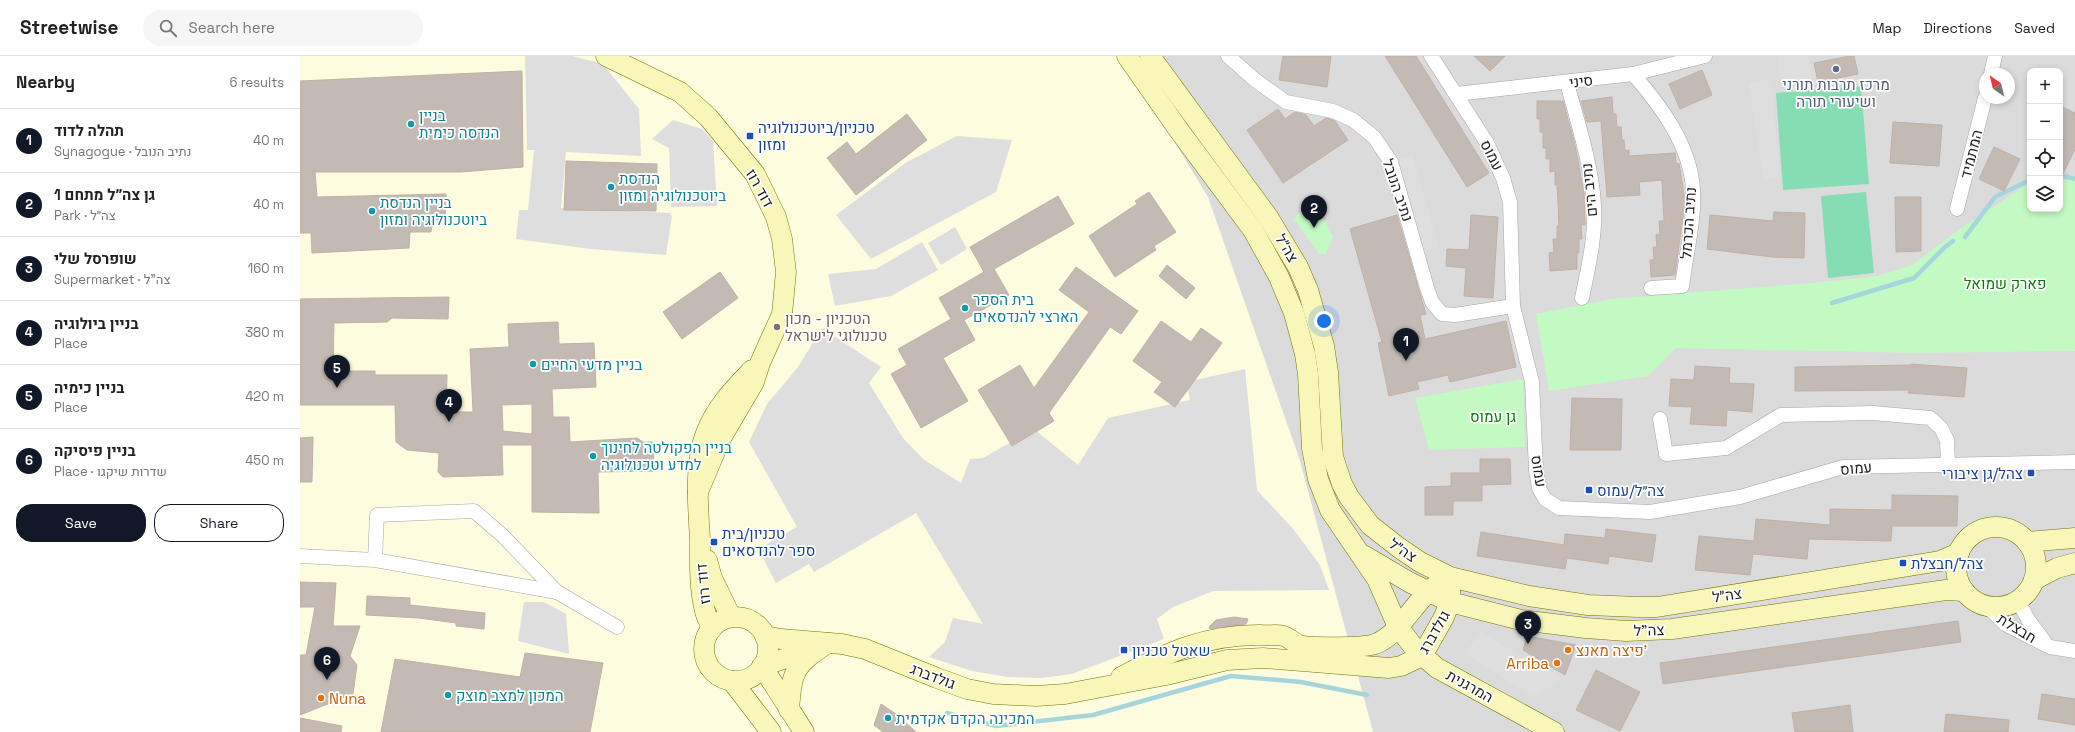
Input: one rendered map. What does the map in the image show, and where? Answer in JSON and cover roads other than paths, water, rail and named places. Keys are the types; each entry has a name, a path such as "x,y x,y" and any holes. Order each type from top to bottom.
{"main road":[{"name":"דוד רוז","path":"606,56 680,92 708,117 755,174 776,217 782,239 786,272 782,314 760,363 754,382 720,440 698,492 700,574 705,611 712,628"},
{"name":"צה״ל","path":"1127,56 1253,230 1279,277 1294,313 1305,354 1308,374 1312,448 1318,479 1330,510 1351,542"},
{"name":"צה״ל","path":"1150,56 1268,217 1298,267 1308,290 1324,346 1328,372 1333,457 1342,484 1349,497 1370,525 1390,543 1420,562 1450,577 1529,596 1588,605 1657,606 1940,561 1959,553"},
{"path":"1990,528 2008,529 2018,534 2027,542 2034,553 2036,566 2034,580 2028,592 2018,601 1998,607 1987,606 1978,603 1964,591 1957,573 1959,553 1965,543 1974,535 1990,528"},
{"path":"2027,542 2075,538"},
{"name":"דוד רוז","path":"700,540 712,578 731,617"},
{"name":"צה\"ל","path":"1351,542 1374,562 1450,602 1521,620 1586,628 1649,630 1946,590 1964,591"},
{"name":"המרגנית","path":"1351,542 1377,579 1398,627 1405,639 1422,656 1437,668 1554,732"},
{"path":"2034,580 2057,568 2075,563"},
{"name":"גולדברג","path":"1105,686 1164,654 1194,644 1237,635 1283,636 1300,646 1364,647 1376,644 1398,627 1427,591 1450,577"},
{"name":"גולדברג","path":"764,636 842,644 865,649 967,689 993,694 1043,696 1065,694 1166,675 1227,660 1263,658 1389,668 1401,666 1422,656 1444,617 1450,602 1450,577"},
{"path":"732,681 750,677 762,666 766,658 768,645 759,628 751,621 731,617 722,620 712,628 705,640 705,658 715,673 732,681 771,732"},
{"path":"762,666 828,643"},
{"path":"789,710 791,688 795,671 807,657 828,643"},
{"path":"762,666 804,732"}],"street":[{"name":"נתיב הנובל","path":"1228,56 1255,80 1286,102 1333,111 1353,120 1374,137 1391,162 1427,288 1432,302 1442,314 1455,315 1513,306"},
{"name":"עמוס","path":"1430,56 1487,143 1504,178 1510,202 1512,228 1510,254 1513,306 1532,382 1536,470 1539,488 1545,499 1559,508 1650,512 1740,498 1843,467 2075,462"},
{"name":"סיני","path":"1456,94 1567,83 1633,74 1704,56"},
{"path":"1993,68 1996,56"},
{"name":"נתיב הכרמל","path":"1633,74 1657,102 1677,136 1684,152 1693,187 1691,224 1682,286 1651,288"},
{"name":"נתיב הים","path":"1567,83 1581,132 1594,206 1590,253 1582,298"},
{"name":"המתמיד","path":"1957,209 1983,104"},
{"path":"1660,418 1666,454 1726,448 1781,415 1873,413 1930,418 1941,428 1947,440 1948,465"},
{"path":"375,560 377,515 474,511 502,535 557,592 617,627"},
{"path":"300,556 375,560 557,592"},
{"name":"חבצלת","path":"2018,601 2032,626 2050,647"},
{"name":"חבצלת","path":"1987,606 2004,624 2050,647 2075,651"}],"waterway":[{"path":"2063,176 2075,179"},
{"path":"1965,237 1995,197 2027,181"},
{"path":"1832,303 1914,278 1953,241"},
{"path":"947,713 996,726 1093,715 1231,676 1301,682 1367,695"}],"place":[{"name":"מרכז תרבות תורני ושיעורי תורה","path":"1836,69"},
{"name":"בניין הנדסה כימית","path":"411,124"},
{"name":"טכניון/ביוטכנולוגיה ומזון","path":"750,136"},
{"name":"הנדסת ביוטכנולוגיה ומזון","path":"611,187"},
{"name":"בניין הנדסת ביוטכנולוגיה ומזון","path":"372,211"},
{"name":"גן צה״ל מתחם 1","path":"1314,228"},
{"name":"בית הספר הארצי להנדסאים","path":"965,308"},
{"name":"הטכניון - מכון טכנולוגי לישראל","path":"777,327"},
{"name":"תהלה לדוד","path":"1406,361"},
{"name":"בניין מדעי החיים","path":"533,364"},
{"name":"בניין כימיה","path":"337,388"},
{"name":"בניין ביולוגיה","path":"449,422"},
{"name":"בניין הפקולטה לחינוך למדע וטכנולוגיה","path":"593,456"},
{"name":"צהל/גן ציבורי","path":"2031,473"},
{"name":"צה״ל/עמוס","path":"1589,490"},
{"name":"טכניון/בית ספר להנדסאים","path":"714,542"},
{"name":"צהל/חבצלת","path":"1903,563"},
{"name":"שופרסל שלי","path":"1528,644"},
{"name":"שאטל טכניון","path":"1124,650"},
{"name":"פיצה מאנצ'","path":"1568,650"},
{"name":"Arriba","path":"1557,663"},
{"name":"בניין פיסיקה","path":"327,680"},
{"name":"המכון למצב מוצק","path":"448,695"},
{"name":"Nuna","path":"321,698"},
{"name":"המכינה הקדם אקדמית","path":"888,718"}],"park label":[{"name":"פארק שמואל","path":"2005,283"},
{"name":"גן עמוס","path":"1493,416"}]}
